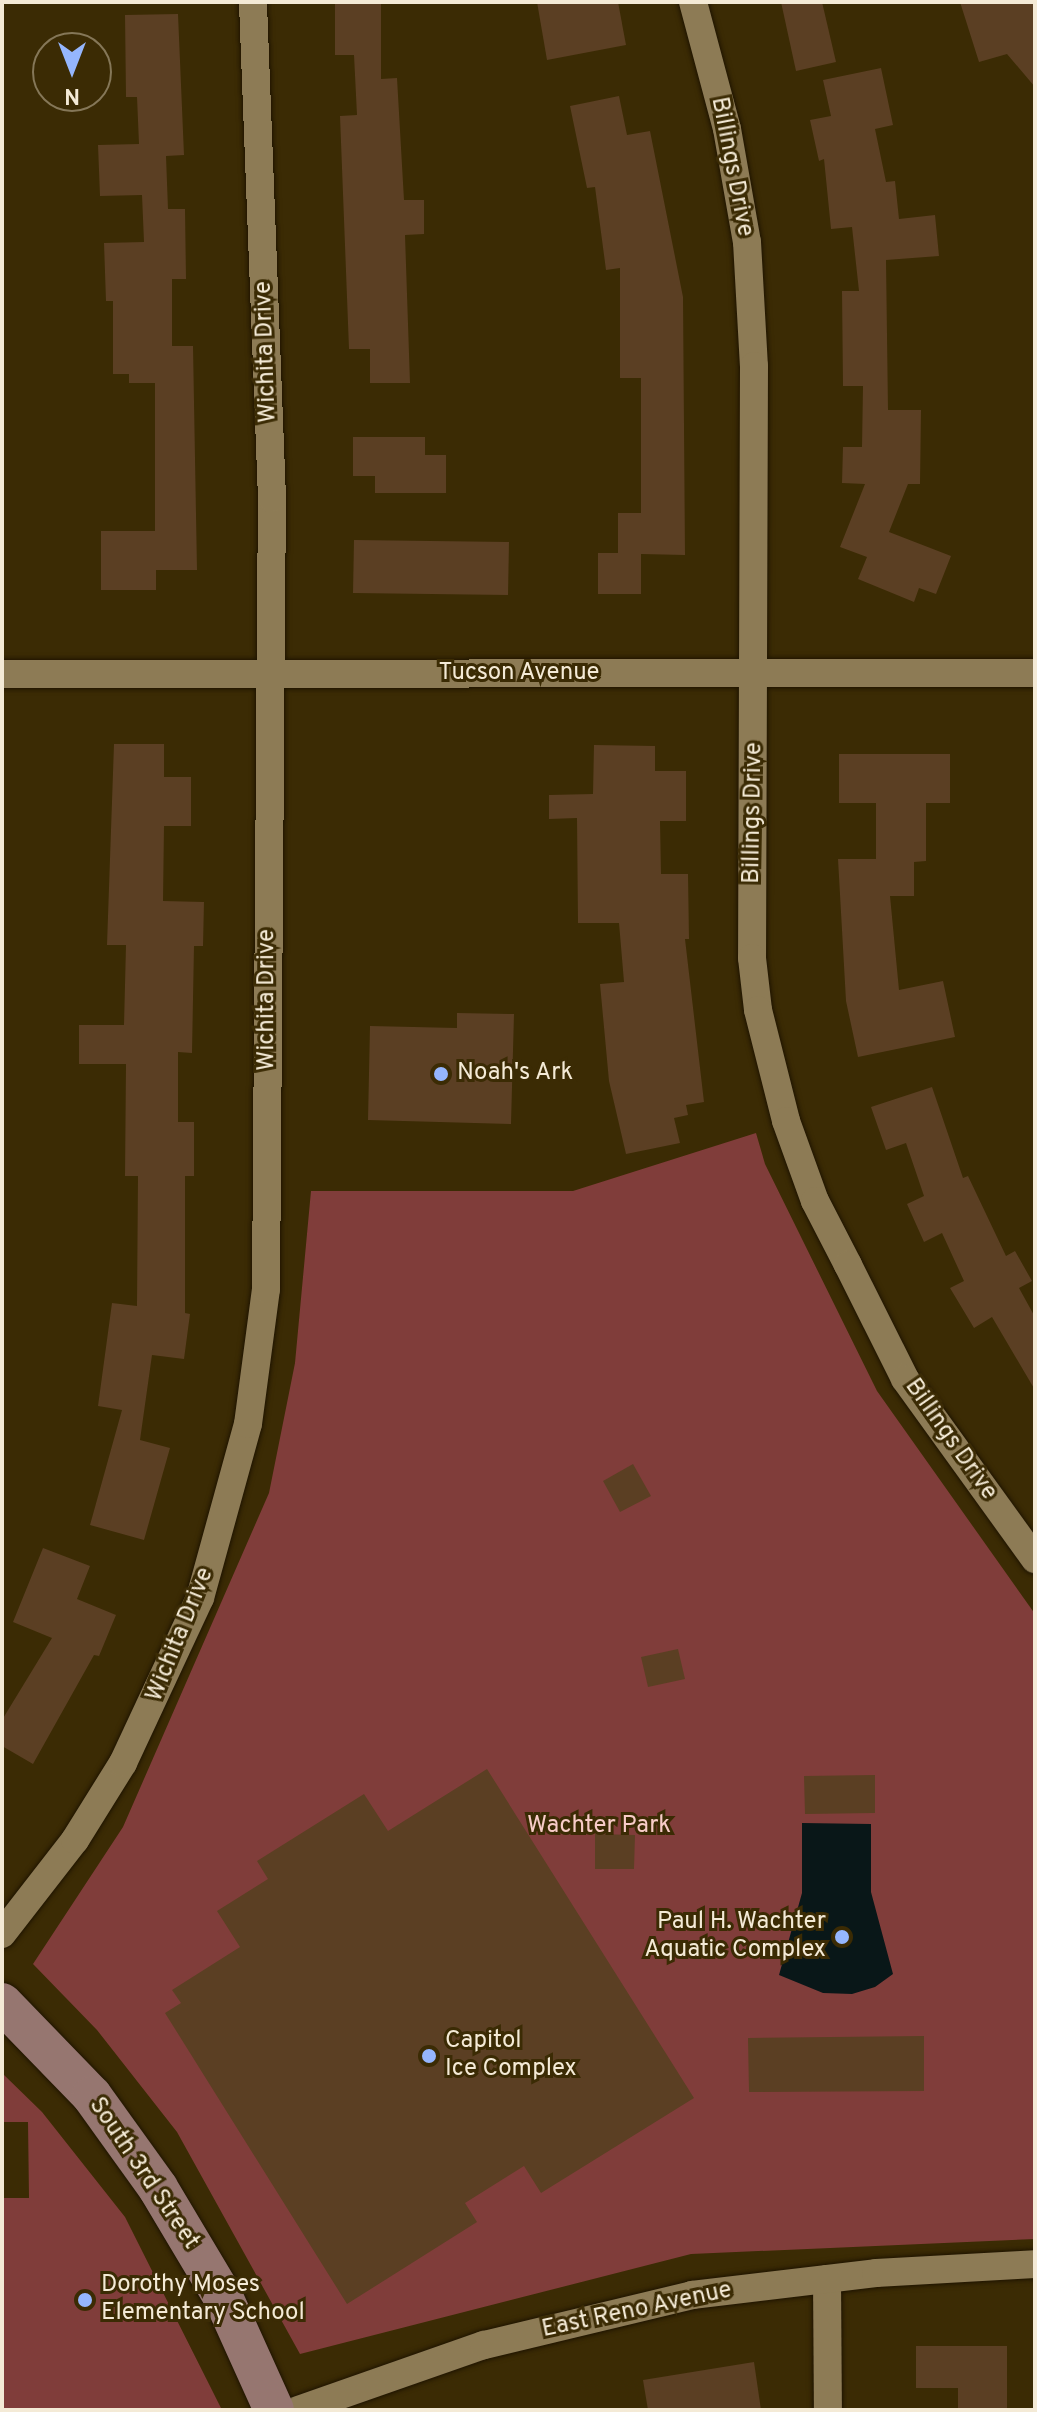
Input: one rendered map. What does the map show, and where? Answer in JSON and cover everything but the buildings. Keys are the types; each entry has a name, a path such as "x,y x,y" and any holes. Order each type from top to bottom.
{"street":[{"name":"Wichita Drive","path":"2,1934 75,1840 165,1682 214,1555 248,1424 266,1289 272,498 253,2"},
{"name":"Billings Drive","path":"693,2 727,129 747,242 754,366 756,673 752,958 758,1010 786,1121 815,1201 905,1379 1035,1559"},
{"name":"Tucson Avenue","path":"2,674 1035,673"},
{"name":"South 3rd Street","path":"2,2003 92,2096 158,2188 223,2297 274,2410"},
{"name":"East Reno Avenue","path":"298,2410 484,2345 692,2295 827,2279 1035,2264"},
{"path":"827,2279 828,2410"}],"green space":[{"name":"Wachter Park","path":"756,1133 765,1164 877,1391 1035,1614 1035,2239 691,2254 300,2354 177,2132 97,2030 33,1964 123,1827 269,1493 295,1363 311,1191 573,1191"},
{"name":"Dorothy Moses Elementary School","path":"2,2073 42,2112 125,2217 222,2410 2,2410 2,2198 29,2198 28,2122 2,2122"}],"shaded area":[{"path":"802,1823 871,1824 871,1892 893,1974 875,1987 852,1994 823,1993 779,1975 802,1893"}],"place":[{"name":"Noah's Ark","path":"441,1074"},
{"name":"Paul H. Wachter Aquatic Complex","path":"842,1937"},
{"name":"Capitol Ice Complex","path":"429,2056"},
{"name":"Dorothy Moses Elementary School","path":"85,2300"}]}
